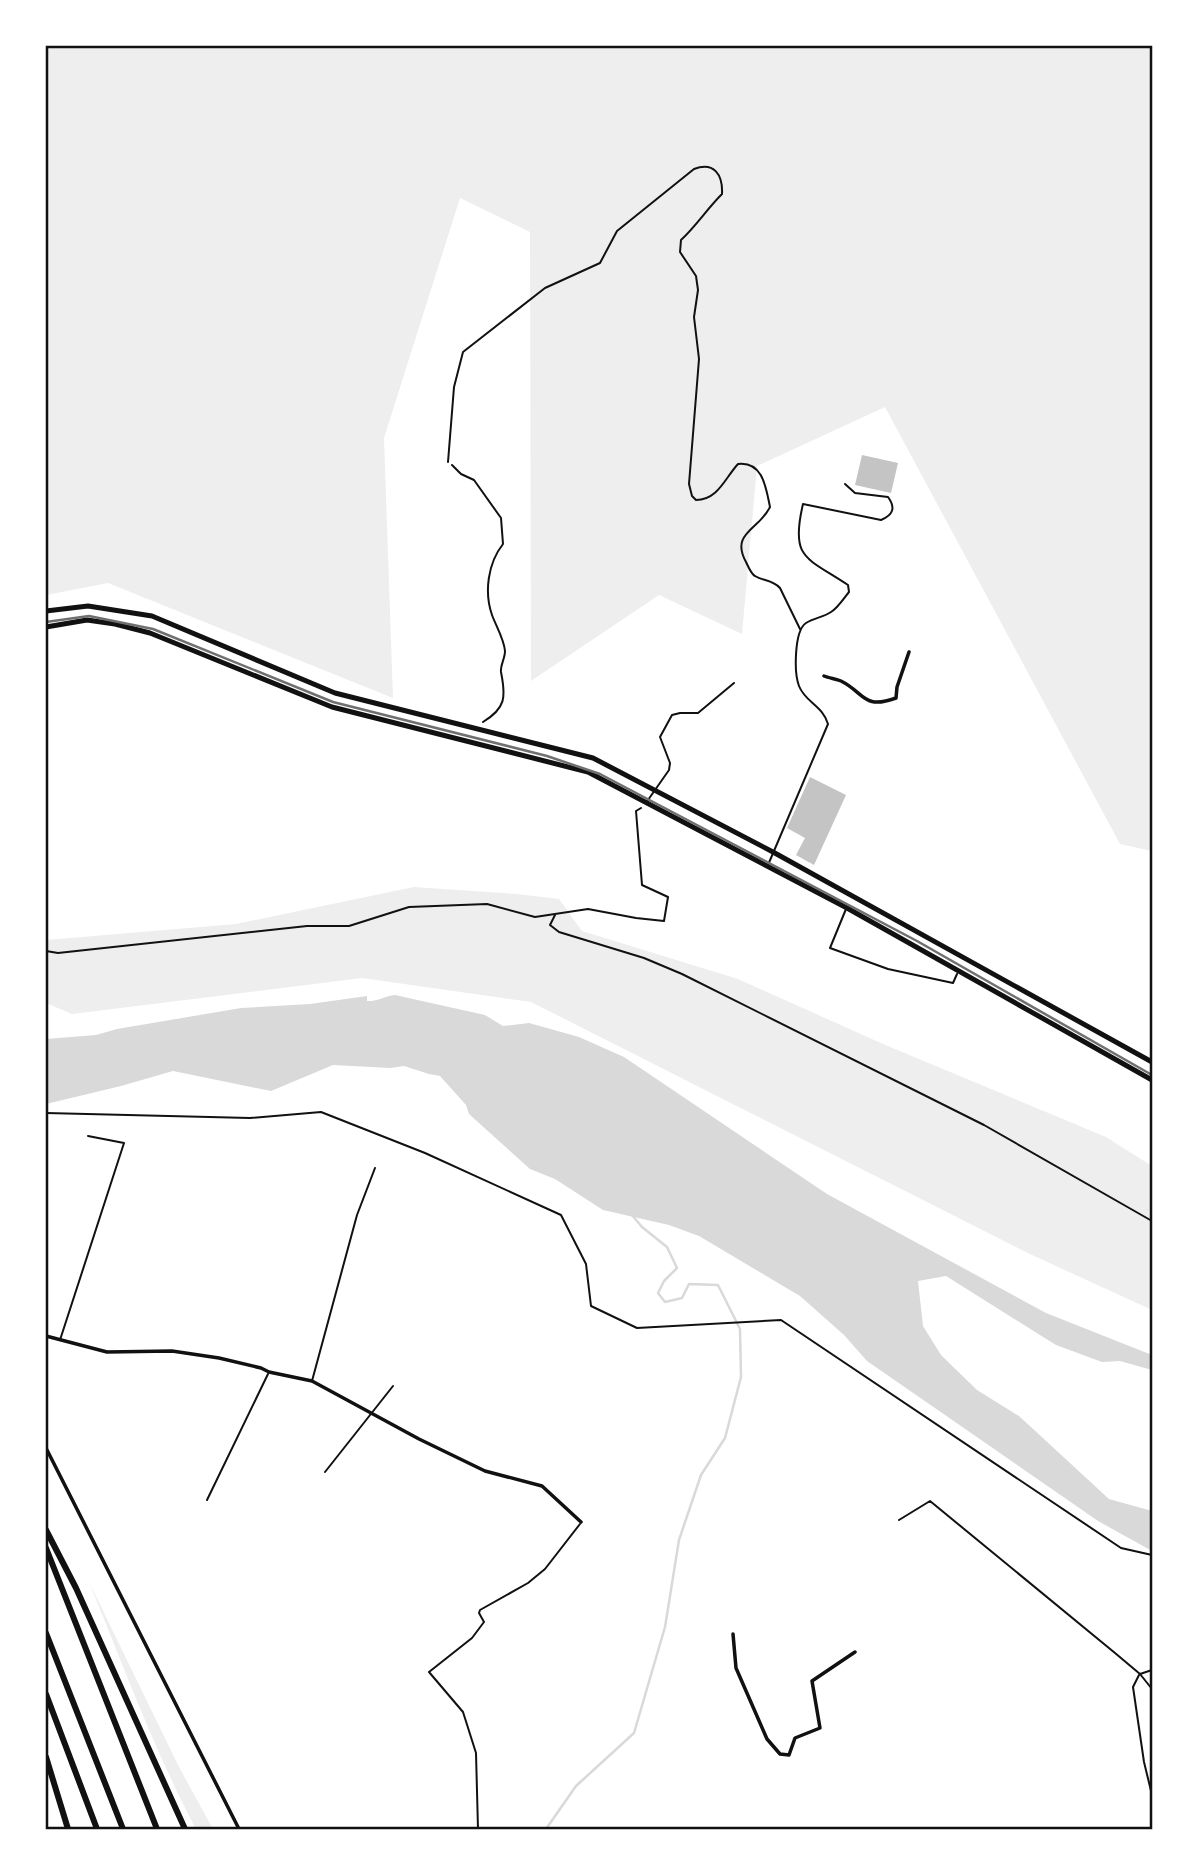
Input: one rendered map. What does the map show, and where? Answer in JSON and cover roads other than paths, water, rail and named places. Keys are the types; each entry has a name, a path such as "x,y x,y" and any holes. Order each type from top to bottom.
{"highway":[{"path":"46,1530 76,1588 185,1829"},
{"path":"46,1548 157,1829"},
{"path":"46,1633 123,1829"},
{"path":"46,1694 97,1829"},
{"path":"46,1757 68,1829"}],"main road":[{"path":"46,611 88,606 152,616 335,693 593,758 773,852 1153,1062"},
{"path":"46,626 87,620 150,633 332,707 588,772 847,908 1153,1080"}],"street":[{"path":"824,676 841,681 868,702 887,702 896,698 909,652"},
{"path":"46,1336 107,1352 172,1351 219,1358 261,1368 269,1373 312,1381 485,1471 542,1486 581,1522"},
{"path":"46,1448 239,1829"},
{"path":"733,1634 736,1668 767,1740 780,1754 789,1755 795,1738 820,1728 812,1681 855,1652"}],"lane":[{"path":"448,461 454,387 463,352 545,288 600,263 617,231 694,169 704,165 715,171 722,184 722,194 681,240 680,252 696,276 698,290 694,317 699,359 689,484 692,496 696,500 703,500 723,486 738,464 747,463 757,470 765,482 770,507 760,521 743,536 740,545 742,555 755,576 780,587 800,629 795,667 799,687 805,696 824,712 828,724 767,866"},
{"path":"800,629 806,623 832,612 849,592 848,585 803,555 799,542 803,504 881,520 889,517 893,511 893,503 888,497 855,493 845,484"},
{"path":"647,802 669,769 670,763 660,737 672,715 698,713 734,683"},
{"path":"847,908 830,948 888,969 953,983 959,970"},
{"path":"60,1340 124,1143 88,1136"},
{"path":"312,1381 357,1215 375,1168"},
{"path":"207,1500 269,1373"},
{"path":"326,1472 393,1385"},
{"path":"899,1520 930,1500 1140,1674 1153,1689"},
{"path":"478,1829 476,1753 463,1712 429,1672 472,1638 484,1622 479,1614 481,1610 528,1583 545,1569 581,1522"},
{"path":"1153,1670 1140,1674 1133,1687 1144,1762 1153,1795"}],"waterway":[{"path":"546,1829 576,1786 634,1733 665,1627 679,1540 701,1475 725,1438 741,1377 740,1329 718,1285 689,1284 682,1298 665,1302 658,1293 664,1281 677,1268 667,1247 642,1227 632,1215"}],"railway":[{"path":"46,622 89,616 153,629 333,702 547,756 600,774 917,941 1152,1075"}]}
